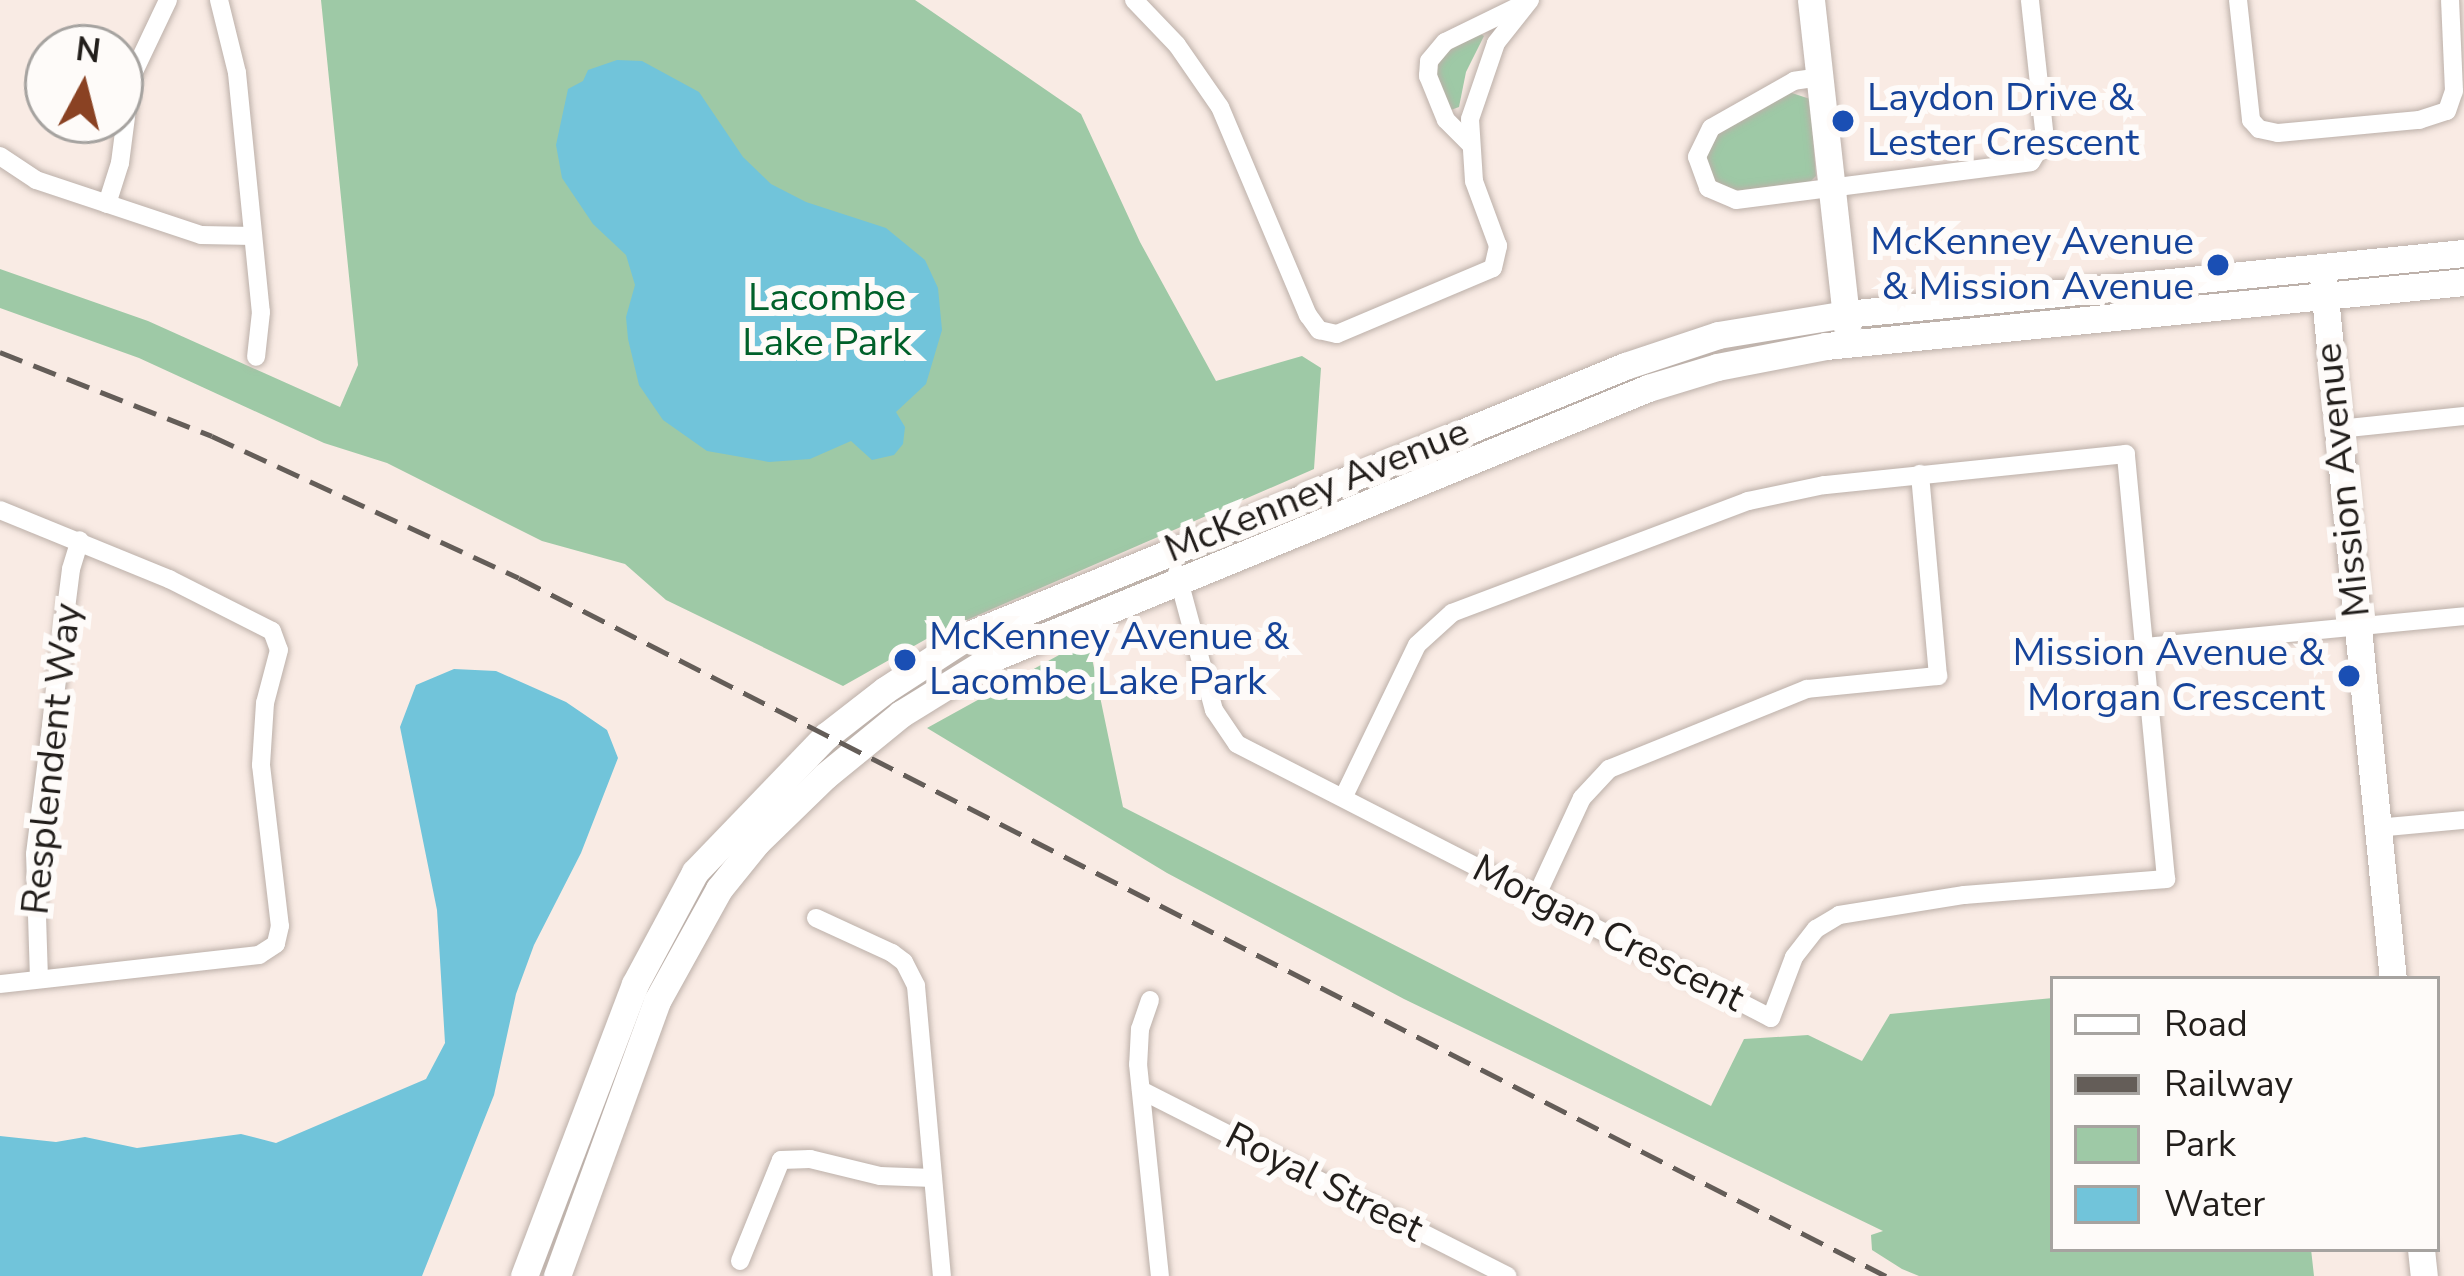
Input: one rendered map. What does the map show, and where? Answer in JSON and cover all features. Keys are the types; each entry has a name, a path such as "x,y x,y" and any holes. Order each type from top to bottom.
{"main road":[{"path":"1811,0 1849,344"},
{"name":"McKenney Avenue","path":"524,1276 635,984 695,872 736,824 826,736 931,658 1035,605 1625,365 1718,335 1846,314 2464,253"},
{"name":"Mission Avenue","path":"2321,267 2393,976"},
{"name":"McKenney Avenue","path":"557,1276 673,964 718,889 757,842 825,776 945,683 1044,633 1648,388 1717,367 1849,344 2464,282"}],"street":[{"path":"107,204 120,163 128,88 168,0"},
{"path":"219,0 236,63 261,322 256,356"},
{"path":"1134,0 1177,45 1220,106 1308,315 1325,333 1353,329 1493,268 1497,240 1474,181 1470,144 1479,80 1504,29 1530,1"},
{"path":"1821,77 1794,81 1717,123 1702,140 1698,165 1708,188 1730,199 1813,192 1832,184 2017,166 2037,157 2045,139 2030,0"},
{"path":"2238,0 2251,120 2258,129 2278,134 2419,120 2447,110 2454,91 2450,0"},
{"path":"1470,144 1446,120 1428,76 1431,55 1445,42 1530,1"},
{"path":"0,156 36,180 201,235 253,236"},
{"path":"2338,429 2464,416"},
{"name":"Morgan Crescent","path":"1167,553 1180,579 1210,698 1237,744 1771,1018 1794,957 1816,929 1839,915 1964,895 2166,879 2126,454 1824,485 1716,510 1452,613 1417,645 1344,796"},
{"path":"1536,897 1582,798 1609,769 1807,689 1938,676 1920,474"},
{"path":"0,510 256,620 277,640 261,752 280,926 276,944 259,955 0,984"},
{"name":"Resplendent Way","path":"39,980 35,854 71,569 80,541"},
{"path":"2144,647 2464,616"},
{"path":"2378,828 2464,820"},
{"path":"816,918 892,952 911,974 942,1276"},
{"path":"1150,1000 1138,1039 1160,1276"},
{"name":"Royal Street","path":"1141,1090 1495,1273"},
{"path":"740,1261 781,1160 810,1159 880,1176 932,1178"}],"green space":[{"name":"Lacombe Lake Park","path":"321,0 915,0 1081,114 1140,242 1216,381 1302,356 1321,368 1314,469 937,633 843,686 666,600 625,564 542,541 387,463 324,443 139,358 0,308 0,269 148,321 340,407 358,365"},
{"path":"1479,33 1484,36 1466,72 1459,107 1451,110 1436,76 1438,65 1447,50"},
{"path":"1789,92 1810,99 1816,176 1810,182 1734,191 1712,180 1705,156 1715,135"},
{"path":"1088,639 1123,807 1711,1106 1744,1039 1808,1035 1862,1061 1890,1014 2050,998 2050,1252 2311,1252 2314,1276 1919,1276 1872,1250 1871,1235 1883,1231 1404,999 1167,873 927,728"}],"water":[{"path":"617,60 642,61 699,92 743,157 771,184 806,202 886,228 925,260 938,288 942,330 926,384 896,412 905,427 903,444 894,455 872,460 851,441 810,459 769,462 707,451 663,420 639,385 628,339 626,317 635,285 626,255 593,224 562,178 556,145 568,89 583,81 588,70"},
{"path":"454,669 496,671 566,702 607,730 618,758 581,853 534,945 516,994 494,1095 422,1276 0,1276 0,1136 56,1142 85,1137 137,1148 241,1134 276,1143 426,1079 445,1043 437,910 400,727 416,685"}],"railway":[{"path":"0,352 212,436 519,578 1886,1276"}],"place":[{"name":"Laydon Drive & Lester Crescent","path":"1843,121"},
{"name":"McKenney Avenue & Mission Avenue","path":"2218,265"},
{"name":"McKenney Avenue & Lacombe Lake Park","path":"905,660"},
{"name":"Mission Avenue & Morgan Crescent","path":"2349,676"}]}
